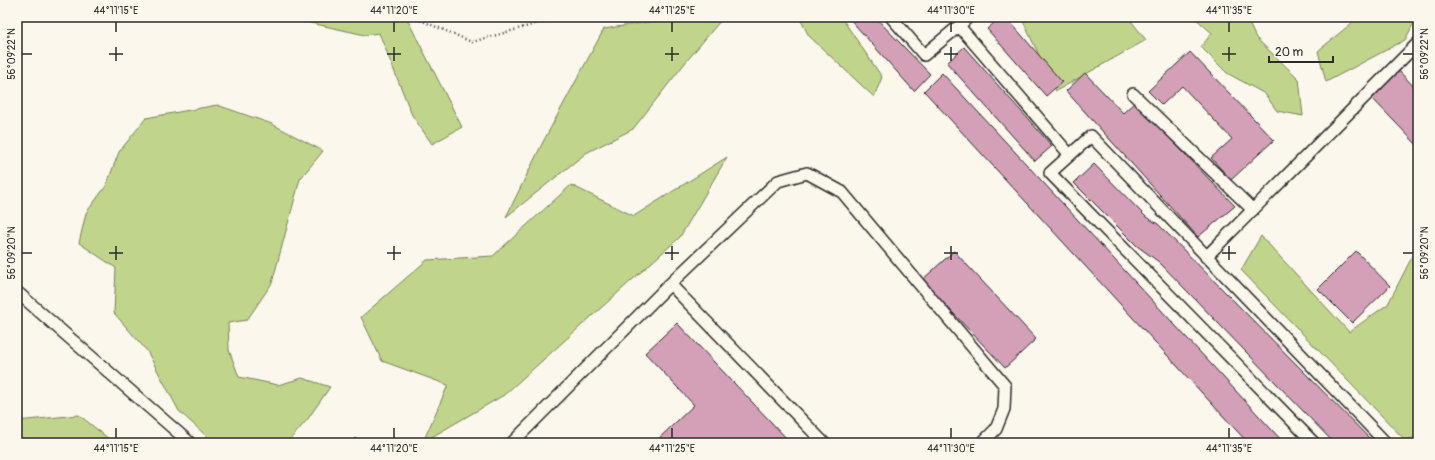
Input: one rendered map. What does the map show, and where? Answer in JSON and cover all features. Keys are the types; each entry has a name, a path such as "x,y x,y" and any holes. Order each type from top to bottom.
{"lane":[{"path":"891,17 924,55 968,17"},
{"path":"958,26 1070,154"},
{"path":"1206,257 1418,43"},
{"path":"1133,94 1253,210"},
{"path":"1314,443 1050,173 1090,136 1386,443"},
{"path":"512,443 670,284 778,181 807,173 842,192 1005,386 1004,409 996,429 982,443"},
{"path":"670,284 824,443"},
{"path":"17,292 190,443"}],"path":[{"path":"413,17 472,42 560,17"}],"green space":[{"path":"295,17 406,17 462,127 432,144 412,115 379,33 365,35 302,21"},
{"path":"799,17 841,17 882,77 874,97 809,36"},
{"path":"1021,17 1128,17 1146,40 1056,91"},
{"path":"1194,17 1246,17 1256,38 1299,79 1303,116 1277,111 1265,94 1227,73 1201,47 1212,33"},
{"path":"1359,17 1417,17 1405,40 1326,82 1318,51"},
{"path":"661,20 721,20 633,129 586,153 506,217 543,142 604,29"},
{"path":"217,105 272,124 323,151 300,179 272,283 247,320 228,323 229,350 239,377 278,385 302,378 330,387 307,420 287,443 214,443 179,411 147,351 114,313 116,268 79,243 86,213 106,186 119,152 146,118"},
{"path":"727,157 680,237 504,395 423,442 448,385 382,361 361,317 427,260 493,256 571,185 634,216"},
{"path":"1261,236 1349,332 1388,304 1414,253 1418,259 1418,436 1405,440 1241,270"},
{"path":"79,415 114,443 17,443 17,421"}],"building":[{"path":"848,17 875,17 930,74 914,91"},
{"path":"1001,17 1006,17 1062,82 1046,96 987,29"},
{"path":"964,47 1052,146 1035,161 947,63"},
{"path":"1190,52 1274,140 1231,180 1211,158 1232,139 1182,86 1162,105 1148,91"},
{"path":"1398,70 1418,91 1418,146 1371,97"},
{"path":"942,73 1284,443 1248,443 924,91"},
{"path":"1085,73 1123,113 1135,102 1235,206 1198,237 1066,91"},
{"path":"1094,164 1146,217 1158,224 1374,443 1334,443 1159,262 1137,246 1074,183"},
{"path":"954,251 1036,339 1005,368 922,280"},
{"path":"1356,251 1390,286 1352,323 1318,289"},
{"path":"677,323 790,442 654,443 694,405 645,353"},
{"path":"355,438 360,443 351,443"}]}
